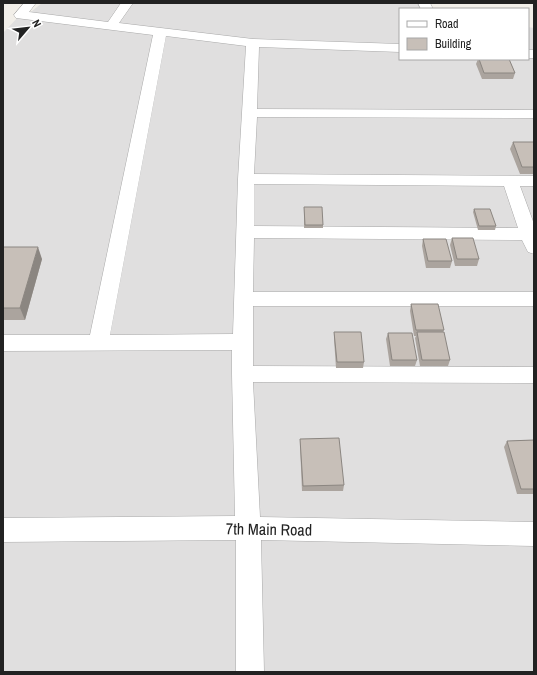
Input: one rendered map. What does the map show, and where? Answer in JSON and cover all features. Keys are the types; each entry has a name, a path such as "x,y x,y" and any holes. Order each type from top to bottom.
{"street":[{"path":"30,3 20,15 254,43 399,48"},
{"path":"110,26 127,3"},
{"path":"99,342 160,32"},
{"path":"250,672 248,528 242,374 246,179 254,43"},
{"path":"250,113 534,114"},
{"path":"246,179 534,181"},
{"path":"245,232 531,241 510,181"},
{"path":"244,299 534,299"},
{"path":"3,343 243,342"},
{"path":"242,374 534,375"},
{"name":"7th Main Road","path":"3,530 248,528 534,534"}],"shaded area":[{"path":"42,3 421,3 424,8 399,8 399,60 529,60 529,27 534,28 534,672 3,672 3,33 20,15 27,15"}],"building":[{"path":"479,60 509,60 515,73 484,73"},
{"path":"513,142 534,142 534,167 522,167"},
{"path":"304,207 322,207 323,225 305,225"},
{"path":"474,209 490,209 496,226 479,226"},
{"path":"452,238 473,238 479,259 457,259"},
{"path":"423,239 446,239 452,261 428,261"},
{"path":"3,247 38,247 20,308 3,308"},
{"path":"411,304 438,304 444,330 416,330"},
{"path":"334,332 361,332 364,362 337,362"},
{"path":"417,332 444,332 450,360 422,360"},
{"path":"388,333 412,333 417,360 392,360"},
{"path":"339,438 344,485 303,486 300,439"},
{"path":"534,440 534,489 521,489 507,441"}]}
